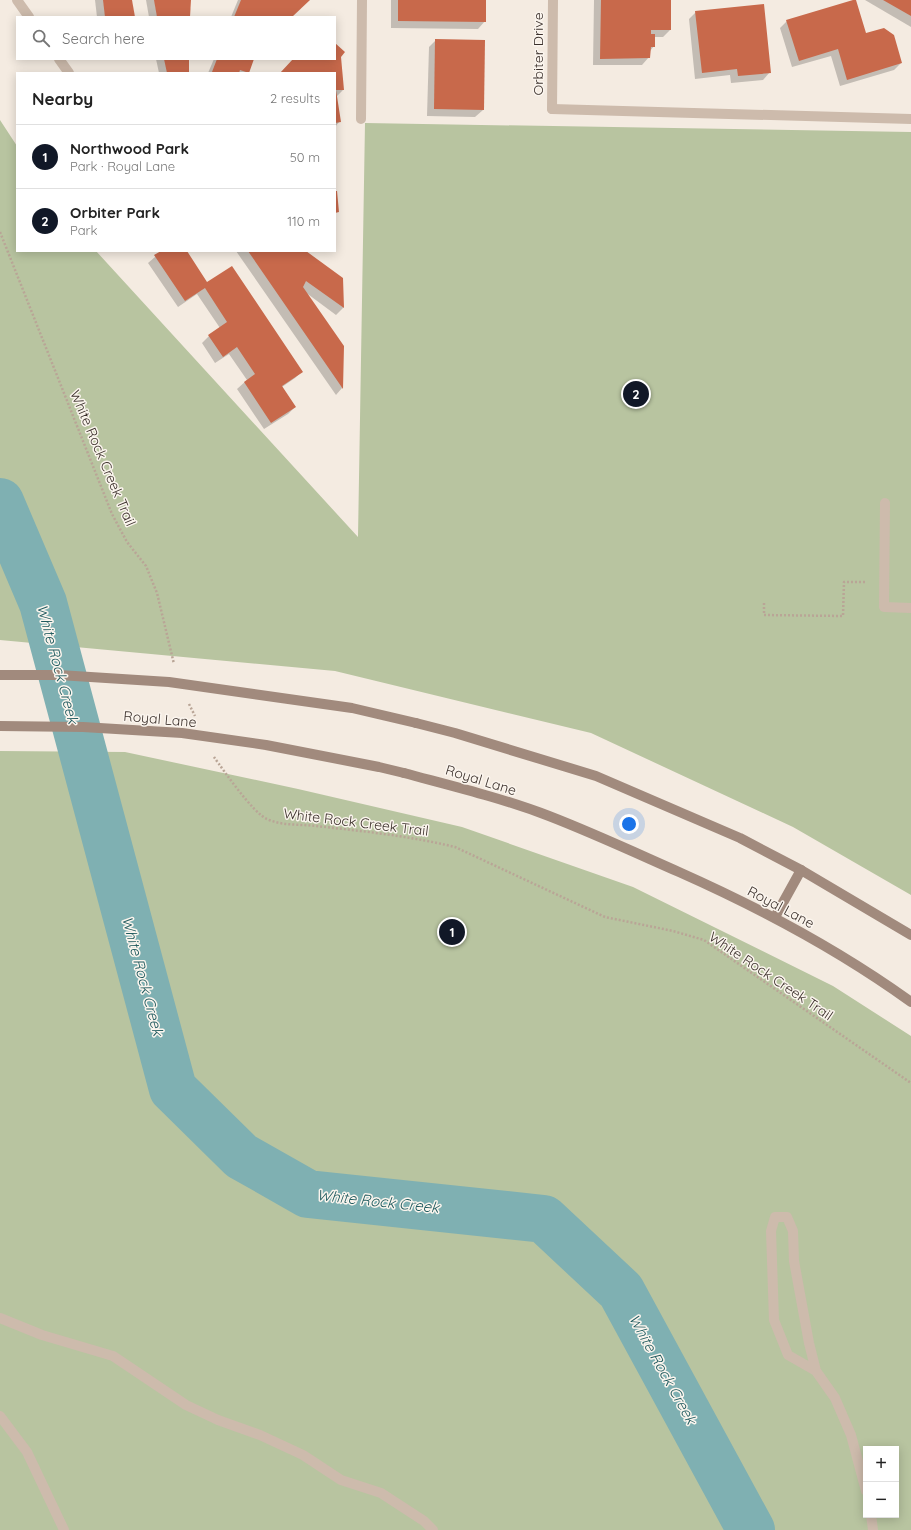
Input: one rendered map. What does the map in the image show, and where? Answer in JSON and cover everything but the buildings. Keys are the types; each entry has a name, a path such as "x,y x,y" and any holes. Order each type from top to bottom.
{"main road":[{"path":"0,675 59,675 169,682 352,708 455,733 596,776 740,838 801,870 911,935"},
{"name":"Royal Lane","path":"0,726 83,727 182,733 266,745 379,767 463,788 547,815 595,834 718,890 775,918 883,981 911,1002"},
{"path":"775,918 801,870"}],"street":[{"path":"17,0 28,16"},
{"path":"361,119 362,0"},
{"name":"Orbiter Drive","path":"553,0 552,109 911,119"},
{"path":"60,60 68,72"},
{"path":"885,503 884,607 911,608"},
{"path":"816,1371 788,1355 774,1320 771,1231 775,1217 787,1217 793,1231 794,1260 809,1343 816,1371 835,1398 843,1416 851,1435 864,1482"},
{"path":"0,1318 42,1335 113,1356 186,1405 218,1420 260,1435 303,1455 340,1480 381,1493 424,1521 433,1530"},
{"path":"0,1416 27,1452 64,1530"},
{"path":"871,1518 873,1530"}],"path":[{"name":"White Rock Creek Trail","path":"0,232 112,514 127,542 146,566 157,593 175,665"},
{"path":"764,603 764,615 843,616 844,582 884,582"},
{"path":"188,701 198,722"},
{"name":"White Rock Creek Trail","path":"211,751 214,758 252,807 266,819 281,824 314,825 432,842 455,847 474,854 605,917 673,931 704,940 911,1083"}],"green space":[{"path":"0,120 16,144 16,252 97,252 358,537 365,123 911,132 911,895 793,827 591,733 335,671 0,640"},
{"path":"0,751 125,752 298,789 462,827 633,887 833,986 911,1036 911,1530 0,1530"}],"waterway":[{"name":"White Rock Creek","path":"0,502 43,603 173,1089 241,1156 308,1194 544,1219 621,1291 751,1530"}],"place":[{"name":"Orbiter Park","path":"636,394"},
{"name":"Northwood Park","path":"452,932"}]}
